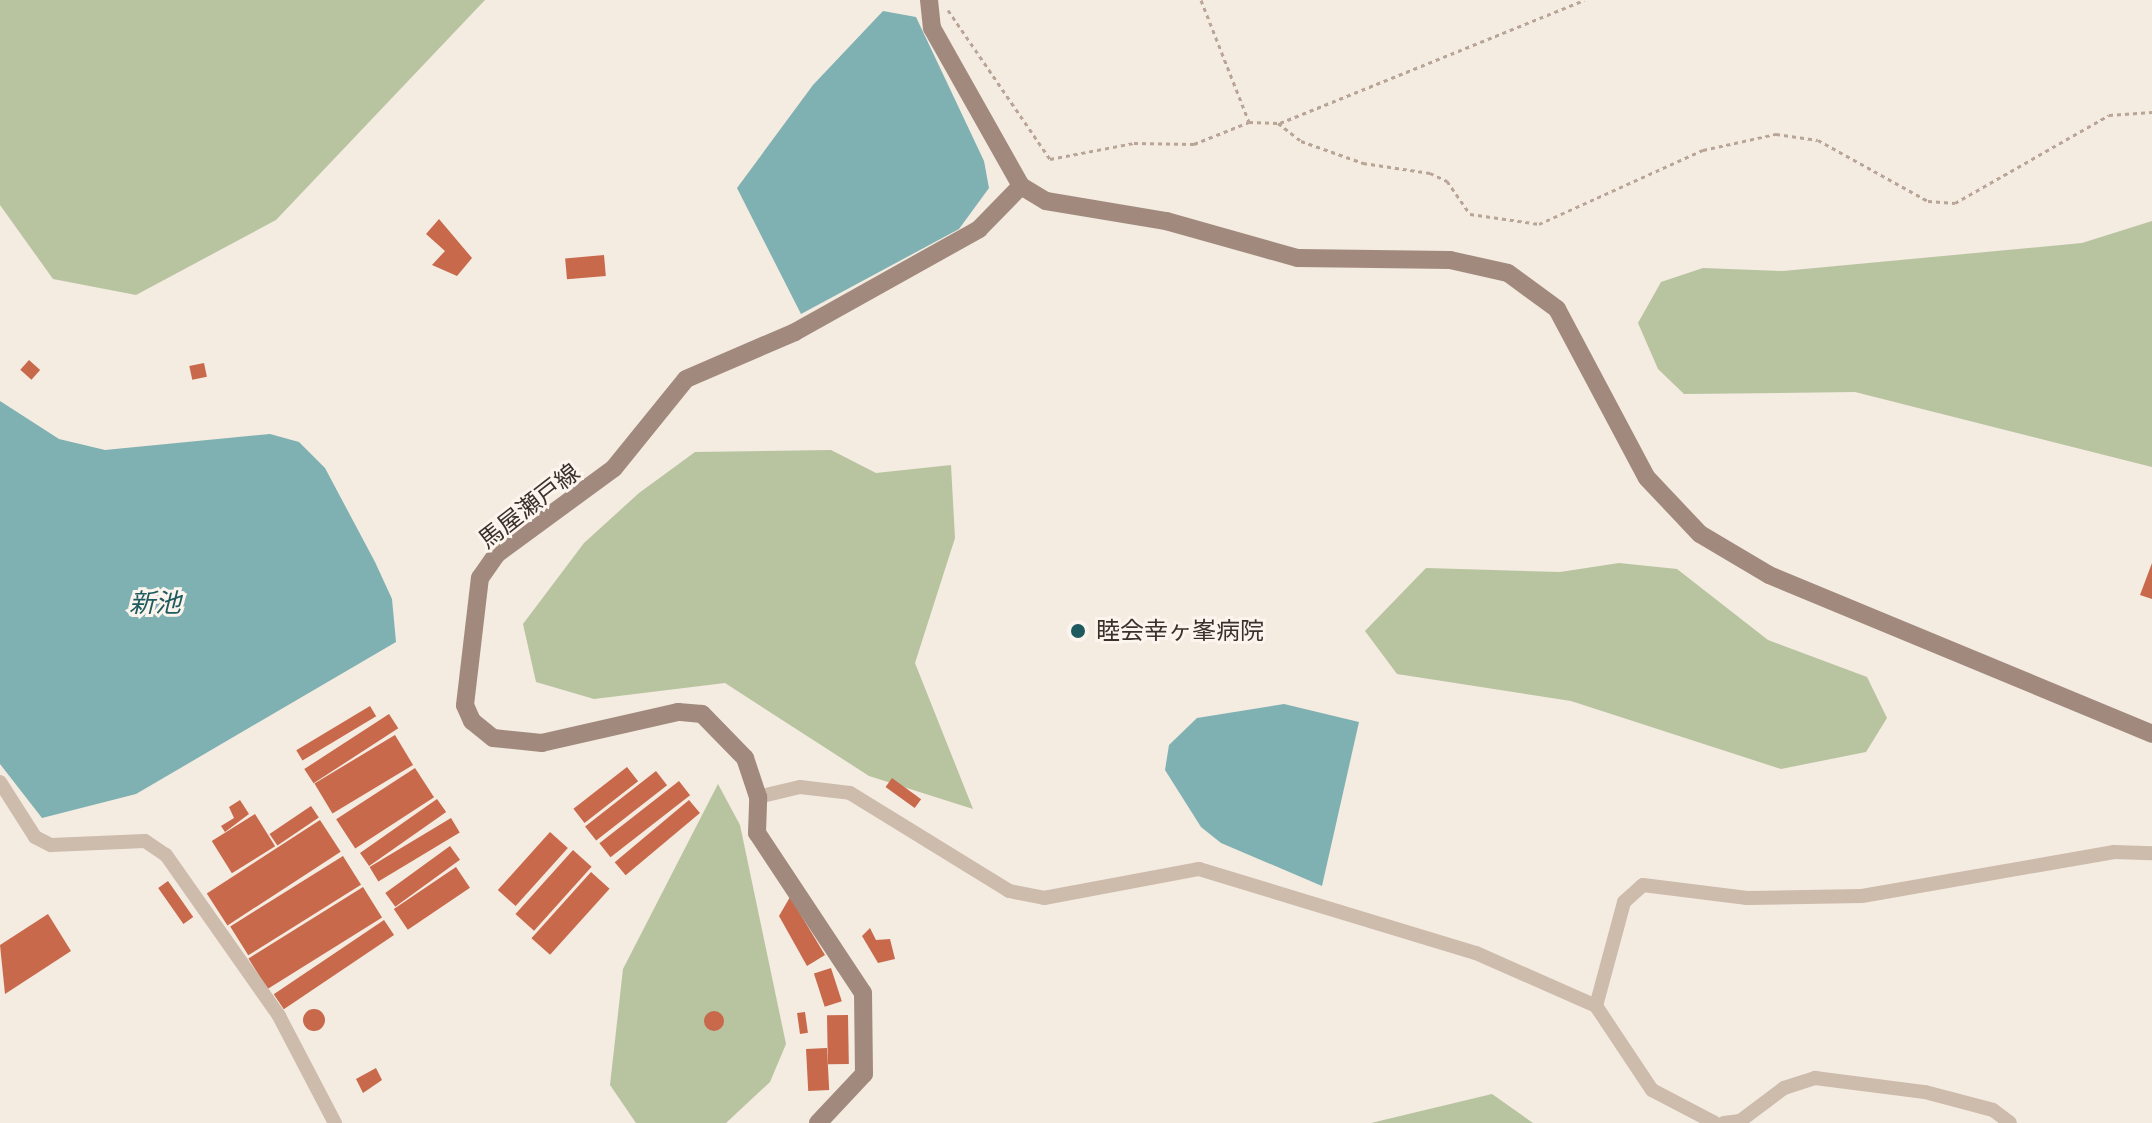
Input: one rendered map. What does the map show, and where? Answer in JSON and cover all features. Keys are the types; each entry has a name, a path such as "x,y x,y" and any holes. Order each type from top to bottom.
{"main road":[{"path":"937,2 932,28 1021,186 1046,201 1166,221 1298,258 1450,260 1508,273 1557,309 1647,478 1671,510 1721,549 2152,734"},
{"name":"馬屋瀬戸線","path":"818,1123 864,1074 863,993 757,833 758,797 745,758 702,714 678,712 542,743 493,738 472,721 465,705 480,578 497,554 614,468 686,379 795,332 979,229 1021,186"}],"street":[{"path":"0,782 35,837 51,845 145,841 166,855 279,1016 335,1123"},
{"path":"758,797 800,787 850,793 1009,891 1044,898 1199,869 1281,889 1543,978 1596,1006 1652,1090 1715,1123"},
{"path":"1596,1006 1624,902 1643,885 1747,898 1862,896 2114,852 2152,853"},
{"path":"1724,1123 1740,1121 1784,1088 1815,1078 1925,1092 1993,1110 2010,1123"}],"path":[{"path":"1201,0 1249,122"},
{"path":"937,2 1050,159 1134,143 1194,144 1249,122 1278,123 1584,0"},
{"path":"1278,123 1301,141 1363,163 1438,177 1470,214 1539,224 1703,150 1776,134 1818,140 1928,201 1955,203 2109,115 2152,112"}],"green space":[{"path":"0,0 485,0 276,220 136,295 53,279 0,205"},
{"path":"2152,221 2152,467 1855,392 1684,394 1658,369 1638,323 1661,282 1703,268 1783,271 2082,243"},
{"path":"831,450 876,473 951,465 955,538 915,663 973,809 869,776 725,683 594,699 536,682 523,624 584,543 639,493 695,452"},
{"path":"1619,563 1677,569 1768,640 1867,677 1887,718 1866,752 1781,769 1571,701 1397,674 1365,631 1426,568 1560,572"},
{"path":"718,784 740,825 786,1044 770,1082 726,1123 636,1123 610,1085 623,969"},
{"path":"1492,1094 1533,1123 1371,1123"}],"water":[{"path":"883,11 916,17 984,161 989,188 959,229 801,314 737,188 813,85"},
{"name":"新池","path":"0,401 59,439 105,450 270,434 299,442 325,468 375,562 392,599 396,642 136,794 42,818 0,764"},
{"path":"1284,704 1359,722 1322,886 1221,843 1201,827 1165,770 1169,745 1197,718"}],"building":[{"path":"439,219 472,258 457,276 432,265 445,251 426,234"},
{"path":"604,255 606,276 567,279 565,258"},
{"path":"29,360 40,370 31,380 20,370"},
{"path":"204,363 207,377 192,380 189,366"},
{"path":"2152,563 2152,599 2140,595"},
{"path":"370,706 376,716 302,761 296,750"},
{"path":"389,714 398,728 314,783 304,769"},
{"path":"395,735 413,765 332,813 314,783"},
{"path":"627,767 638,781 584,823 573,809"},
{"path":"415,768 434,797 355,849 336,819"},
{"path":"656,771 667,785 596,841 585,826"},
{"path":"892,778 921,799 915,808 886,787"},
{"path":"679,781 690,795 610,857 599,843"},
{"path":"437,799 446,812 369,866 360,853"},
{"path":"240,800 249,814 225,832 221,826 234,818 229,807"},
{"path":"689,800 700,813 626,875 615,862"},
{"path":"311,806 319,818 277,846 270,834"},
{"path":"255,814 275,846 232,873 212,841"},
{"path":"451,818 460,833 378,882 370,867"},
{"path":"320,820 341,852 227,925 207,894"},
{"path":"550,832 568,848 516,906 498,890"},
{"path":"450,846 460,860 395,907 385,893"},
{"path":"573,850 592,867 534,931 515,914"},
{"path":"343,856 361,885 248,955 230,926"},
{"path":"456,867 470,888 408,930 394,909"},
{"path":"591,872 610,889 550,955 531,938"},
{"path":"168,881 193,917 183,924 158,888"},
{"path":"363,887 382,918 268,989 249,959"},
{"path":"790,897 825,955 807,966 779,916"},
{"path":"48,914 71,951 5,994 0,945"},
{"path":"384,920 394,935 284,1009 274,994"},
{"path":"870,928 876,940 890,939 895,959 878,963 862,936"},
{"path":"831,968 842,1001 825,1007 814,974"},
{"path":"314,1009 322,1012 325,1020 322,1028 314,1031 306,1028 303,1020 306,1012"},
{"path":"714,1011 721,1014 724,1021 721,1028 714,1031 707,1028 704,1021 707,1014"},
{"path":"805,1012 808,1033 800,1034 797,1013"},
{"path":"827,1015 848,1015 849,1064 828,1064"},
{"path":"827,1048 829,1090 808,1091 806,1049"},
{"path":"376,1068 382,1080 363,1093 356,1079"}],"place":[{"name":"睦会幸ヶ峯病院","path":"1078,631"}]}
